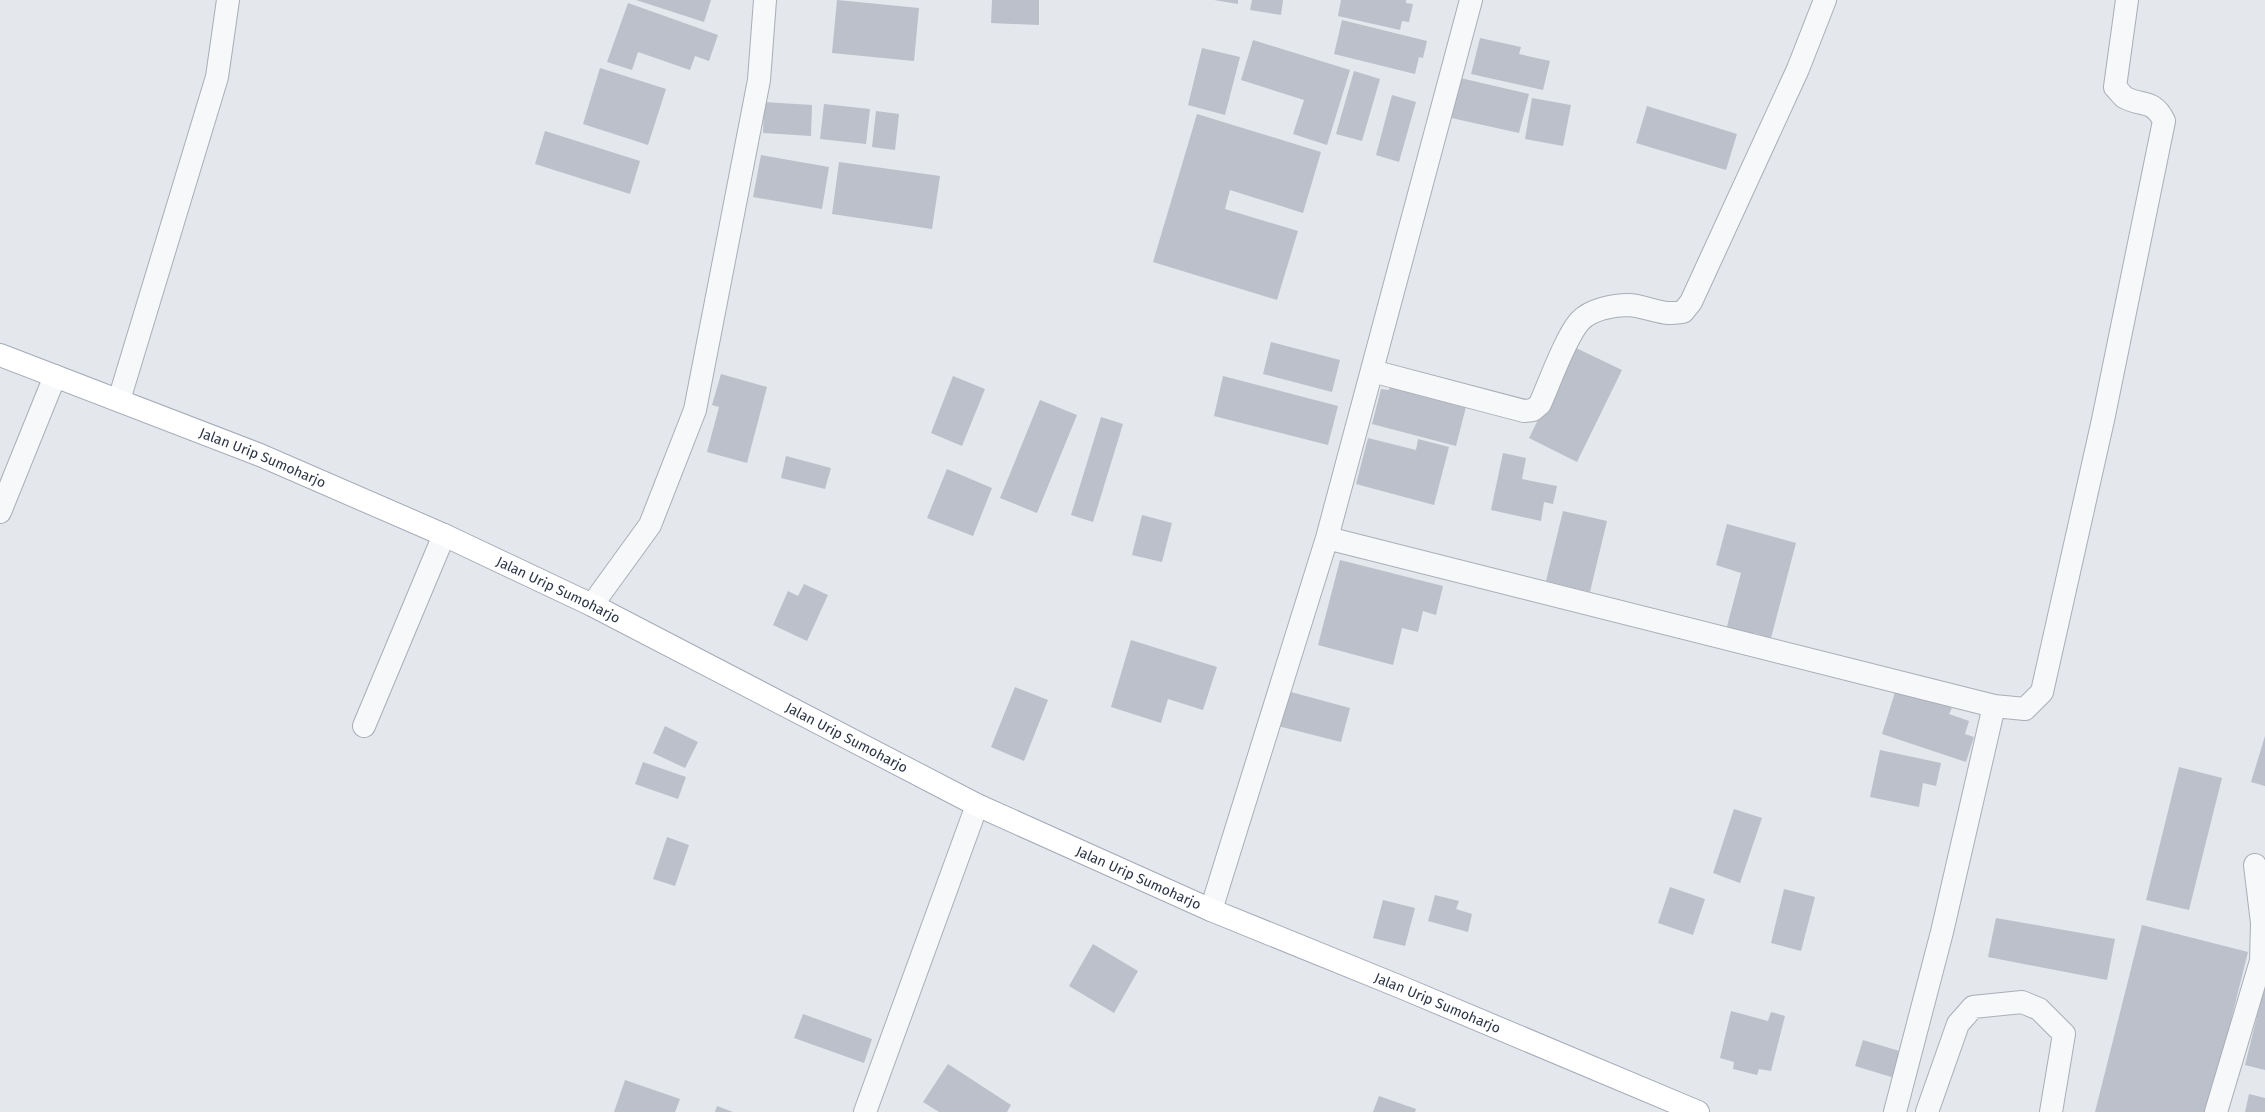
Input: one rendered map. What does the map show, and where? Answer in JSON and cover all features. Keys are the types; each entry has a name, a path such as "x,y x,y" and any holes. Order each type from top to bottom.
{"main road":[{"name":"Jalan Urip Sumoharjo","path":"0,355 260,455 444,534 592,605 978,805 1211,910 1403,988 1698,1112"}],"street":[{"path":"119,400 217,77 228,0"},
{"path":"592,605 650,525 695,410 759,80 765,0"},
{"path":"1211,910 1327,538 1471,0"},
{"path":"1372,371 1524,411 1533,410 1540,404 1566,345 1579,321 1587,315 1603,308 1629,305 1667,314 1683,312 1691,302 1798,69 1825,0"},
{"path":"1327,538 1994,706 2025,709 2042,692 2103,420 2164,121 2159,111 2149,104 2125,97 2115,87 2127,0"},
{"path":"0,512 55,376"},
{"path":"364,726 444,534"},
{"path":"1895,1112 1942,932 1994,706"},
{"path":"865,1112 978,805"},
{"path":"2216,1112 2261,961 2262,923 2255,865"},
{"path":"1926,1112 1958,1024 1974,1007 2022,1002 2039,1009 2064,1034 2051,1112"}],"building":[{"path":"636,0 711,0 704,22"},
{"path":"837,0 919,8 914,61 832,53"},
{"path":"992,0 1039,0 1039,25 991,23"},
{"path":"1214,0 1238,0 1238,4"},
{"path":"1252,0 1283,0 1281,15 1250,10"},
{"path":"1341,0 1406,0 1406,3 1413,4 1409,22 1402,21 1400,30 1338,16"},
{"path":"628,3 718,35 709,61 695,56 690,70 638,52 632,70 607,62"},
{"path":"1342,20 1427,41 1423,58 1419,57 1415,74 1334,54"},
{"path":"1480,38 1521,47 1519,54 1550,61 1543,90 1471,74"},
{"path":"1253,40 1350,70 1327,145 1293,134 1304,100 1241,80"},
{"path":"1202,48 1240,57 1225,115 1188,105"},
{"path":"600,68 666,89 648,145 583,124"},
{"path":"1354,71 1380,79 1362,141 1336,134"},
{"path":"1456,77 1529,94 1519,133 1447,117"},
{"path":"1392,95 1416,102 1399,162 1376,155"},
{"path":"1532,98 1571,105 1563,146 1525,139"},
{"path":"764,102 812,105 811,136 763,133"},
{"path":"824,104 870,109 866,144 820,139"},
{"path":"1647,106 1737,134 1726,170 1636,143"},
{"path":"876,111 899,114 895,150 872,147"},
{"path":"1197,114 1321,152 1303,213 1230,190 1225,209 1298,231 1277,300 1153,262"},
{"path":"545,131 640,161 630,194 535,164"},
{"path":"761,155 829,167 822,209 753,197"},
{"path":"839,162 940,176 932,229 832,214"},
{"path":"1271,342 1340,360 1332,392 1263,374"},
{"path":"1574,347 1622,370 1577,462 1529,438"},
{"path":"721,374 767,387 747,463 707,452 719,407 712,405"},
{"path":"953,376 985,389 962,446 931,433"},
{"path":"1223,376 1338,406 1328,445 1214,416"},
{"path":"1392,379 1468,399 1456,446 1372,424 1381,389 1389,390"},
{"path":"1040,400 1077,415 1037,513 1000,498"},
{"path":"1101,417 1123,424 1093,522 1071,515"},
{"path":"1368,438 1416,450 1418,439 1449,447 1434,505 1356,484"},
{"path":"1503,453 1526,458 1522,479 1557,486 1553,504 1544,502 1541,521 1491,510"},
{"path":"786,456 831,468 825,489 781,478"},
{"path":"947,469 992,488 973,536 927,518"},
{"path":"1563,511 1607,521 1590,592 1546,581"},
{"path":"1142,515 1172,523 1162,562 1132,555"},
{"path":"1727,524 1796,543 1771,638 1754,633 1752,642 1725,634 1741,573 1716,565"},
{"path":"1340,560 1443,586 1436,615 1423,611 1418,632 1402,628 1393,665 1318,645"},
{"path":"804,584 828,595 807,641 773,625 788,591 798,596"},
{"path":"1131,640 1217,667 1203,710 1168,699 1161,723 1111,707"},
{"path":"1015,687 1048,700 1024,761 991,747"},
{"path":"1896,689 1952,708 1949,714 1969,721 1965,734 1974,737 1966,762 1882,734"},
{"path":"1287,691 1350,708 1341,742 1278,726"},
{"path":"665,726 698,742 685,768 653,753"},
{"path":"2265,736 2265,786 2251,782"},
{"path":"1880,750 1941,763 1936,786 1923,783 1919,807 1870,797"},
{"path":"643,762 686,777 678,799 635,784"},
{"path":"2179,767 2222,778 2189,910 2146,900"},
{"path":"1734,809 1762,818 1740,883 1713,873"},
{"path":"667,837 689,845 675,886 653,879"},
{"path":"1670,887 1705,899 1693,935 1658,923"},
{"path":"1784,889 1815,897 1801,951 1771,943"},
{"path":"1435,895 1459,901 1456,909 1472,914 1468,932 1428,921"},
{"path":"1383,900 1415,908 1405,946 1373,938"},
{"path":"1996,918 2115,939 2107,980 1988,957"},
{"path":"2142,925 2248,952 2208,1112 2095,1112"},
{"path":"1093,944 1138,971 1114,1013 1069,986"},
{"path":"2265,988 2265,1070 2245,1065"},
{"path":"1731,1011 1768,1021 1771,1012 1785,1016 1771,1071 1759,1069 1757,1075 1733,1069 1734,1062 1720,1058"},
{"path":"803,1014 872,1039 864,1063 794,1038"},
{"path":"1863,1040 1906,1053 1898,1079 1855,1066"},
{"path":"948,1064 1011,1105 1007,1112 939,1112 923,1102"},
{"path":"625,1080 680,1099 675,1112 614,1112"},
{"path":"2249,1094 2265,1098 2265,1112 2245,1112"},
{"path":"1379,1096 1416,1109 1415,1112 1373,1112"},
{"path":"717,1106 733,1112 715,1112"}]}
